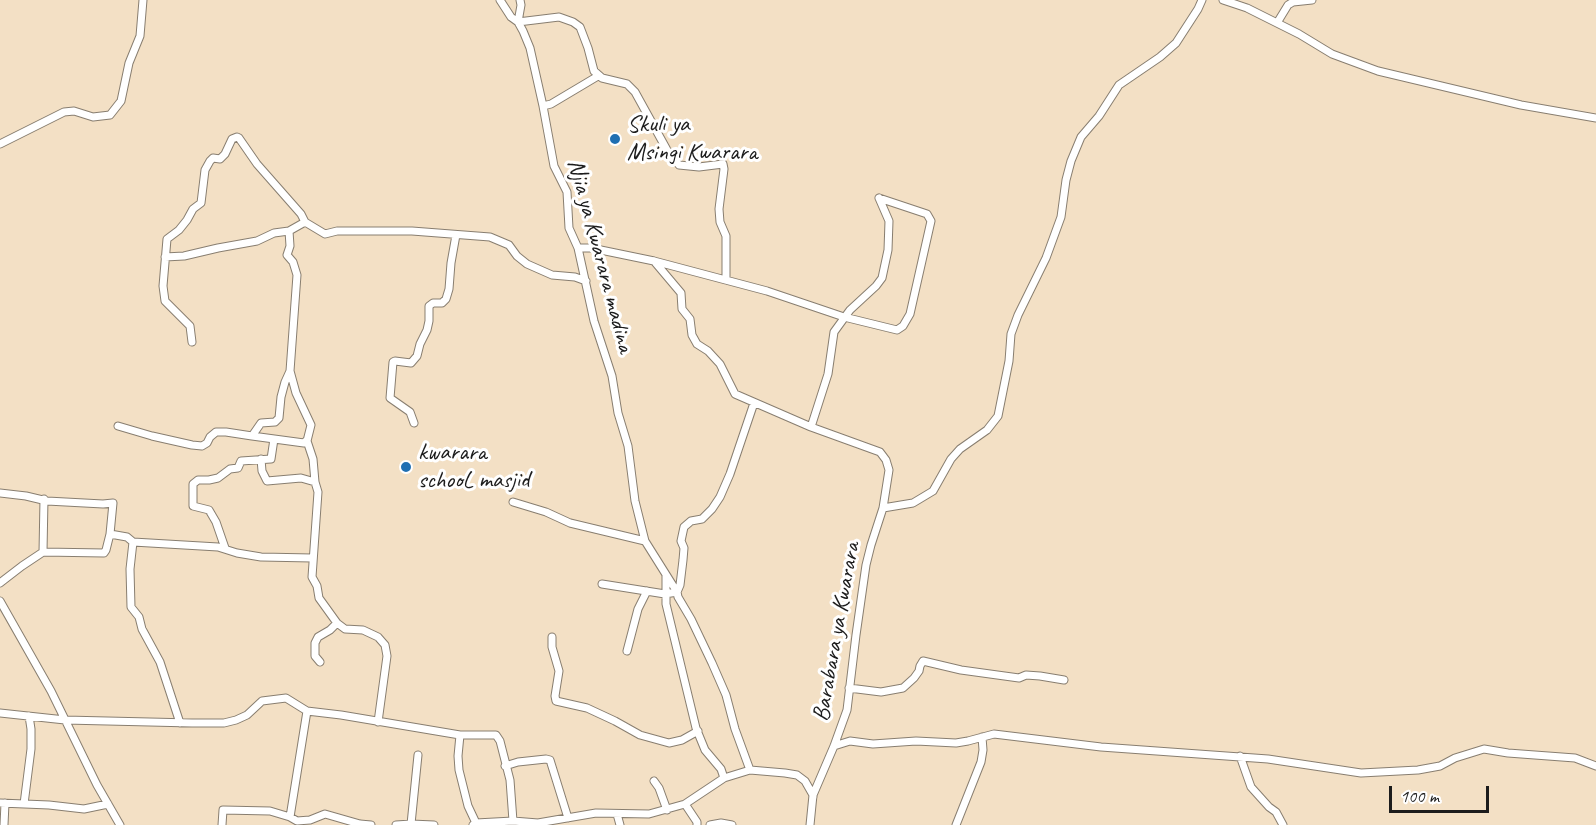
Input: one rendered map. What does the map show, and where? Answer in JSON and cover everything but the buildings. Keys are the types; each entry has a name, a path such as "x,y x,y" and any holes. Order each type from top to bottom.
{"street":[{"path":"0,144 64,112 74,111 93,117 110,115 121,101 129,63 140,36 143,0"},
{"name":"Njia ya Kwarara madina","path":"500,0 524,31 530,48 554,166 567,192 569,228 578,248 594,321 612,376 618,413 627,446 635,501 645,541"},
{"path":"520,0 518,22 560,17 577,24 583,34 594,71 598,76 627,84 635,92 667,150 679,165 699,167 723,164 719,209 720,222 726,236 726,279"},
{"path":"883,508 913,503 933,491 951,459 960,449 987,430 998,416 1009,361 1011,334 1046,258 1061,217 1066,180 1081,137 1099,116 1119,85 1176,43 1202,0"},
{"path":"1224,0 1247,8 1299,34 1332,54 1378,71 1521,105 1596,118"},
{"path":"1277,23 1288,4 1312,0"},
{"path":"543,106 551,104 598,76"},
{"path":"192,342 190,326 165,301 163,286 167,239 185,224 193,209 201,203 207,165 213,158 220,159 232,139 237,137 257,164 301,214 305,222 325,234 337,231 412,231 490,237 509,244 517,256 527,264 552,275 575,276 586,281"},
{"path":"578,248 591,248 654,261 726,279 844,317 897,330 903,326 910,314 931,221 927,214 879,198 889,221 888,250 882,278 844,317 834,332 828,374 811,427"},
{"path":"165,257 184,256 256,241 274,233 289,231 305,222"},
{"path":"289,231 290,246 287,255 293,262 297,275 290,371 296,393 310,425 308,440 314,459 318,492 312,577 317,586 319,598 337,623 345,629 363,630 378,637 385,645 387,656 378,722"},
{"path":"414,423 410,412 390,398 393,362 411,363 417,356 429,321 429,306 433,303 442,303 446,299 456,235"},
{"name":"Barabara ya Kwarara","path":"654,261 681,293 682,309 690,319 692,335 697,344 708,351 720,364 735,394 811,427 880,452 889,470 883,508 866,565 855,634 847,710 813,795 805,825"},
{"path":"252,436 261,423 275,422 279,418 281,397 290,371"},
{"path":"677,592 683,560 684,548 681,541 684,526 691,521 702,519 720,497 754,403"},
{"path":"118,426 152,436 202,446 216,432 304,443 308,440"},
{"path":"225,548 209,510 193,506 193,484 198,480 218,478 230,469 238,468 242,461 271,459 274,440"},
{"path":"261,459 262,471 267,481 301,478 315,482"},
{"path":"0,493 47,501 113,503 110,534 104,553 43,552 0,584"},
{"path":"43,552 44,499"},
{"path":"513,502 546,512 570,523 645,541 677,592 726,695 750,770"},
{"path":"110,534 127,537 134,542 225,548 254,556 312,558"},
{"path":"134,542 130,569 131,607 139,616 142,629 160,662 180,723"},
{"path":"666,576 666,604 698,731 705,750 721,769 724,778"},
{"path":"602,584 665,594 677,592"},
{"path":"627,651 638,609 647,591"},
{"path":"0,601 51,691 97,785 120,825"},
{"path":"320,662 315,656 315,643 318,636 330,630 337,623"},
{"path":"552,638 552,647 559,671 556,702 587,708 640,735 669,743 682,740 698,731"},
{"path":"849,688 881,692 903,688 914,678 923,661 961,670 1019,678 1026,675 1040,676 1064,681"},
{"path":"0,713 65,720 224,723 247,715 262,701 286,698 307,711 460,735 496,735 500,741 510,780 513,821"},
{"path":"290,816 307,711"},
{"path":"24,804 31,749 29,716"},
{"path":"834,746 850,741 873,744 922,741 956,743 994,734 1101,747 1240,756 1361,773 1418,770 1440,766 1455,758 1484,749 1575,758 1596,766"},
{"path":"460,735 459,770 475,824 513,821 537,823 596,813 649,814 686,804 724,778 750,770 797,775 805,782 813,795"},
{"path":"956,825 981,762 984,744 982,737"},
{"path":"411,824 418,755"},
{"path":"1240,756 1251,787 1276,812 1283,825"},
{"path":"505,766 518,762 550,760 568,818"},
{"path":"654,781 667,810"},
{"name":"Barabara ya Kwarara","path":"810,825 813,795"},
{"path":"4,825 2,803 56,805 84,809 108,804"},
{"path":"686,804 699,824"},
{"path":"222,825 223,810 270,812 290,816 297,821 310,820 325,814 371,825"},
{"path":"617,814 620,825"},
{"path":"710,825 721,823 732,825"},
{"path":"396,825 434,825"}],"place":[{"name":"Skuli ya Msingi Kwarara","path":"615,139"},
{"name":"kwarara schooL masjid","path":"406,467"}]}
